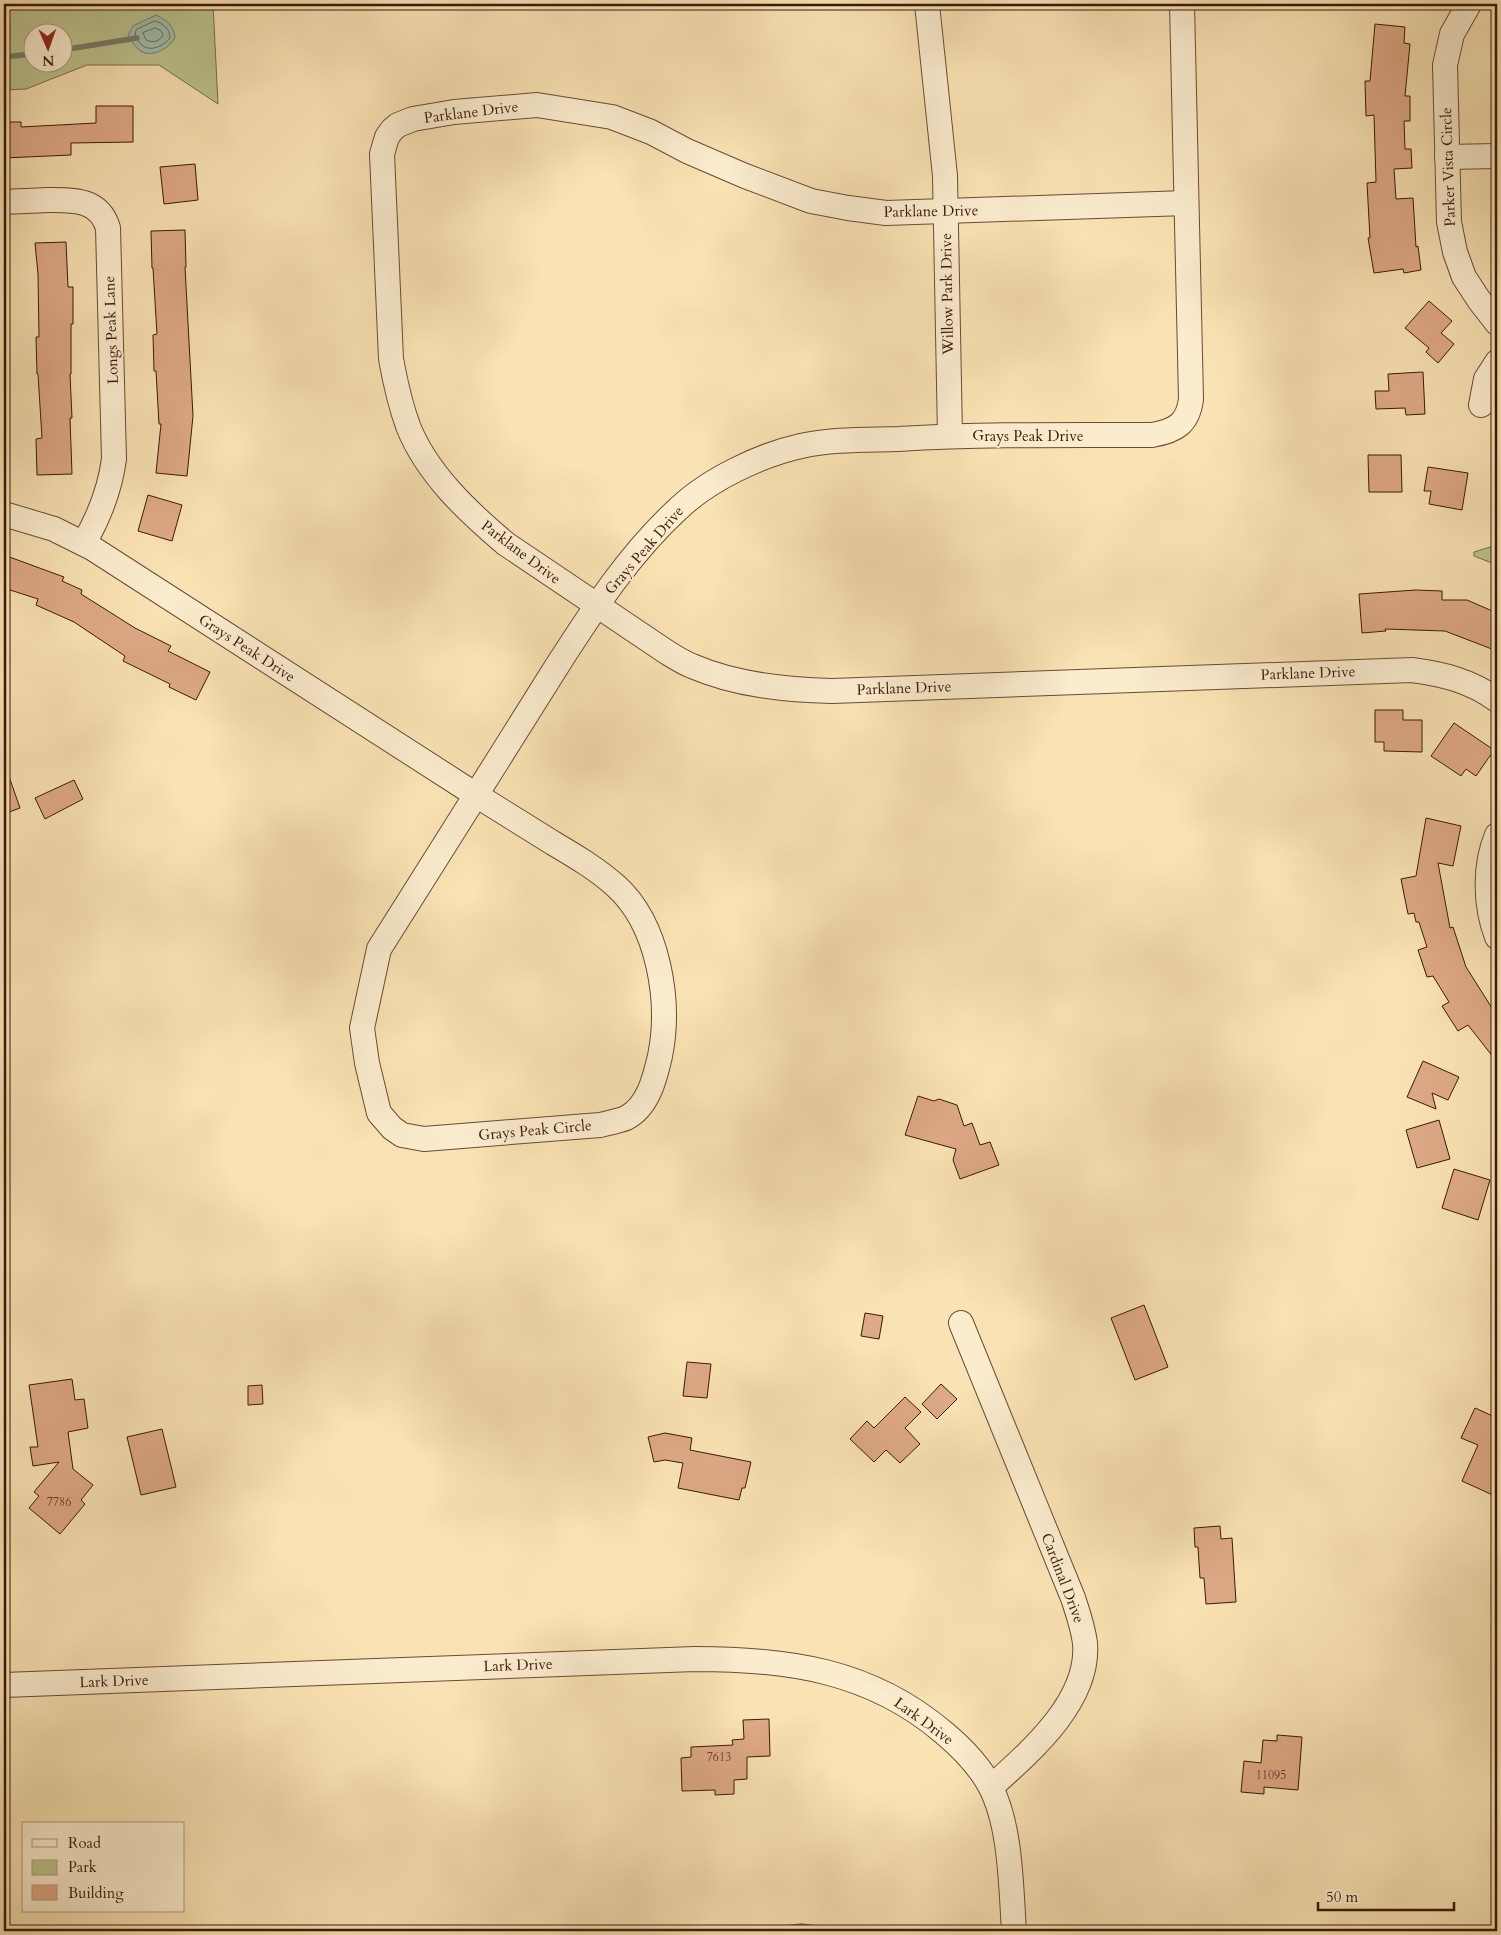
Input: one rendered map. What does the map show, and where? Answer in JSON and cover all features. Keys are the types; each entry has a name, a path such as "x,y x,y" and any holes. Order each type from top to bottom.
{"street":[{"name":"Willow Park Drive","path":"927,4 945,176 950,436"},
{"name":"Grays Peak Drive","path":"4,514 54,529 84,543 476,795 596,606 630,561 678,508 706,487 735,471 770,456 801,446 831,442 950,436 1152,435 1171,432 1182,422 1190,410 1191,399 1182,4"},
{"name":"Parker Vista Circle","path":"1469,4 1452,34 1445,64 1449,222 1459,264 1472,290 1497,323"},
{"name":"Parklane Drive","path":"1186,203 886,213 811,201 745,176 687,151 651,132 612,117 537,105 454,112 413,119 398,125 392,130 387,137 382,154 390,359 409,427 424,456 441,480 484,526 506,544 664,651 692,666 726,678 797,690 832,691 1392,670 1430,672 1451,677 1470,684 1497,700"},
{"path":"1447,157 1497,156"},
{"name":"Longs Peak Lane","path":"4,202 74,200 90,205 104,203 108,228 114,458 109,487 97,519 84,543"},
{"path":"1481,405 1486,379 1497,362"},
{"name":"Grays Peak Circle","path":"476,795 585,862 617,887 636,911 654,950 662,983 664,1037 657,1072 646,1099 626,1118 600,1125 424,1139 402,1135 392,1128 378,1113 367,1063 362,1028 379,949 476,795"},
{"path":"1497,835 1492,850 1488,888 1489,911 1497,937"},
{"name":"Cardinal Drive","path":"961,1323 1073,1598 1082,1625 1085,1645 1083,1666 1078,1685 1068,1705 1044,1735 991,1787"},
{"name":"Lark Drive","path":"4,1685 686,1659 781,1662 813,1668 843,1677 889,1695 910,1707 932,1722 967,1754 991,1787"},
{"path":"991,1787 1000,1814 1006,1843 1014,1931"}],"green space":[{"path":"29,4 213,4 218,104 159,65 87,65 72,71 72,22 22,22 22,72 69,72 26,89 4,90 4,7"},
{"path":"1497,545 1497,565 1474,556 1474,552"}],"water":[{"path":"156,15 169,24 175,38 168,46 158,52 143,52 128,36 133,26"}],"building":[{"path":"1375,24 1405,27 1404,43 1410,44 1405,96 1410,96 1410,121 1404,121 1405,149 1411,149 1412,168 1394,169 1396,199 1413,198 1416,247 1418,246 1421,270 1404,273 1403,269 1374,273 1368,238 1370,238 1367,183 1376,182 1374,115 1366,116 1365,81 1370,81"},
{"path":"96,106 133,106 133,142 71,143 71,155 4,158 4,122 21,122 21,127 96,123"},
{"path":"195,164 198,200 164,204 160,167"},
{"path":"185,230 185,267 193,416 187,476 156,473 161,424 159,424 156,371 154,371 153,335 157,334 151,231"},
{"path":"66,242 68,287 73,287 70,374 72,474 37,475 36,439 42,438 37,374 36,337 39,337 38,274 35,243"},
{"path":"1429,301 1452,321 1441,333 1454,344 1438,363 1426,352 1429,348 1405,328"},
{"path":"1423,372 1425,414 1406,415 1405,408 1376,409 1375,391 1389,391 1388,374"},
{"path":"1368,455 1401,455 1402,492 1369,492"},
{"path":"1428,467 1468,473 1462,510 1429,504 1431,491 1424,491"},
{"path":"148,495 182,505 172,541 138,531"},
{"path":"4,555 64,577 62,581 82,590 81,594 135,628 171,646 168,651 210,672 196,700 169,687 170,684 123,661 125,656 74,622 36,605 38,599 4,588"},
{"path":"1416,590 1442,591 1442,600 1467,600 1497,613 1497,651 1445,631 1385,629 1386,631 1362,633 1359,594"},
{"path":"1375,710 1403,710 1403,720 1422,720 1422,752 1384,751 1384,742 1375,742"},
{"path":"1454,723 1494,750 1476,776 1466,769 1461,776 1431,756"},
{"path":"4,768 6,768 20,808 4,814"},
{"path":"74,780 83,799 45,819 35,798"},
{"path":"1426,818 1461,826 1453,866 1438,863 1450,928 1453,927 1466,967 1497,1016 1497,1062 1468,1025 1458,1031 1442,1006 1449,1002 1433,976 1427,977 1418,950 1427,947 1414,913 1408,914 1401,879 1416,876"},
{"path":"1423,1061 1459,1077 1448,1100 1432,1093 1436,1109 1407,1097"},
{"path":"918,1096 934,1101 939,1099 957,1105 964,1126 972,1123 980,1145 990,1142 999,1165 960,1179 953,1160 956,1149 905,1135"},
{"path":"1439,1120 1450,1159 1417,1168 1406,1130"},
{"path":"1454,1169 1490,1180 1478,1220 1442,1208"},
{"path":"1144,1305 1168,1367 1135,1380 1111,1318"},
{"path":"865,1313 883,1316 879,1339 861,1336"},
{"path":"687,1362 711,1364 707,1398 683,1396"},
{"path":"72,1379 75,1400 84,1399 88,1428 68,1432 73,1469 93,1485 81,1500 85,1504 60,1534 29,1508 39,1496 34,1492 59,1462 33,1466 30,1447 38,1447 29,1385"},
{"path":"941,1384 957,1399 937,1419 922,1404"},
{"path":"262,1385 263,1404 248,1405 248,1386"},
{"path":"905,1397 921,1412 905,1428 920,1444 900,1463 886,1450 874,1462 850,1439 867,1421 874,1428"},
{"path":"1475,1408 1497,1418 1497,1497 1462,1481 1478,1445 1461,1438"},
{"path":"162,1429 176,1487 141,1495 127,1437"},
{"path":"665,1433 692,1438 690,1450 751,1462 745,1488 742,1488 739,1500 678,1488 683,1463 665,1460 654,1462 648,1437"},
{"path":"1220,1526 1221,1539 1232,1538 1236,1602 1206,1604 1204,1578 1200,1578 1198,1547 1195,1547 1194,1528"},
{"path":"769,1719 770,1756 747,1757 747,1779 734,1780 734,1794 715,1795 715,1790 682,1791 681,1758 691,1757 691,1747 733,1745 732,1740 744,1739 743,1720"},
{"path":"1277,1735 1302,1737 1298,1790 1264,1787 1264,1794 1241,1792 1244,1761 1261,1763 1263,1740 1277,1741"}],"waterway":[{"path":"72,48 137,38"},
{"path":"4,57 22,55"},
{"path":"758,1931 801,1926 841,1931"},
{"path":"298,1931 301,1928 327,1931"}]}
